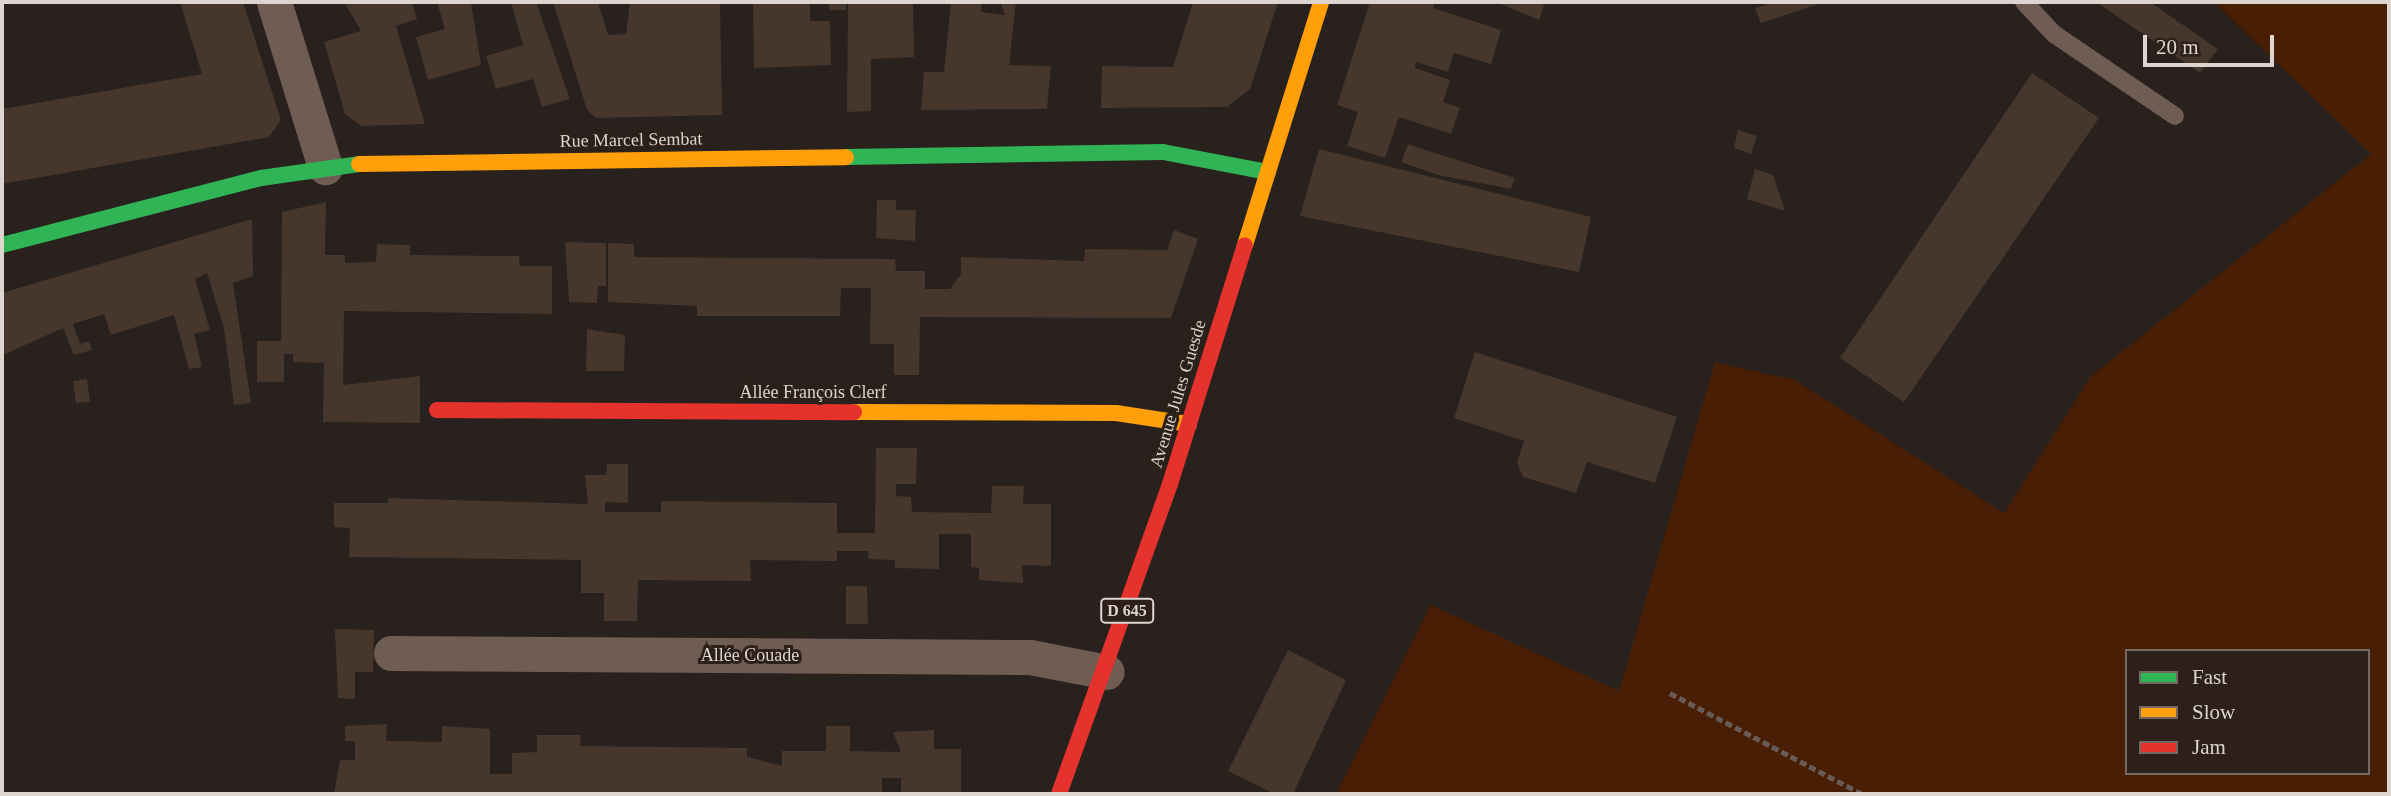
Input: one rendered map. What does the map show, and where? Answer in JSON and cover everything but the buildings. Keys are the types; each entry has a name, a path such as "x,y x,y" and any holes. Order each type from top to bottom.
{"street":[{"path":"274,2 325,167"},
{"name":"Avenue Jules Guesde","path":"1059,794 1107,672 1189,424 1321,2"},
{"name":"Rue Marcel Sembat","path":"2,245 325,167 1163,152 1268,173"},
{"name":"Allée François Clerf","path":"437,410 1116,413 1189,424"},
{"name":"Allée Couade","path":"391,653 1030,657 1107,672"}],"lane":[{"path":"2024,2 2054,34 2175,116"}],"path":[{"path":"1670,693 1862,794"}],"shaded area":[{"path":"2214,2 2389,2 2389,794 1336,794 1431,605 1619,691 1715,362 1795,380 2004,513 2091,376 2371,154"}],"traffic: fast":[{"path":"846,157 1163,152 1268,172"},
{"path":"2,245 261,178 359,164"}],"traffic: slow":[{"path":"1245,245 1321,2"},
{"path":"359,164 846,157"},
{"path":"854,412 1116,413 1189,424"}],"traffic: jam":[{"path":"1059,794 1170,484 1245,245"},
{"path":"437,410 854,412"}]}
